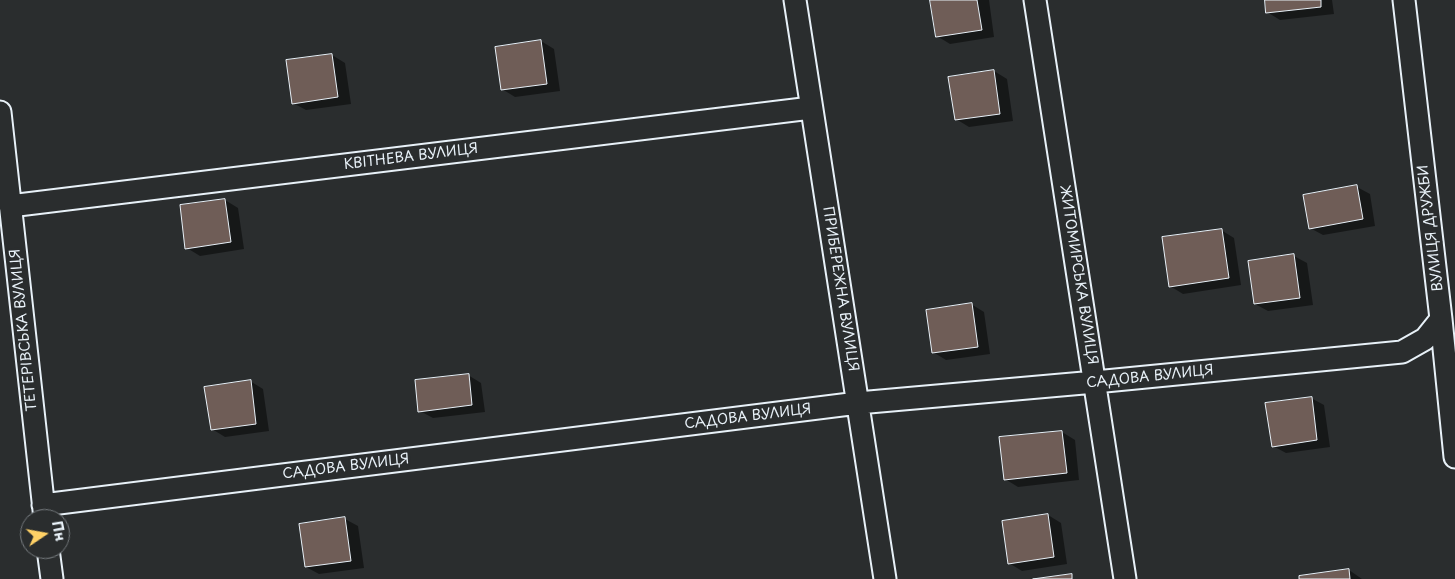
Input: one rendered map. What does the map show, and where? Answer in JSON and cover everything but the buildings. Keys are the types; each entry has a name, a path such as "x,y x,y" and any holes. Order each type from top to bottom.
{"street":[{"name":"ПРИБЕРЕЖНА ВУЛИЦЯ","path":"795,0 885,579"},
{"name":"ЖИТОМИРСЬКА ВУЛИЦЯ","path":"1035,0 1125,579"},
{"name":"ВУЛИЦЯ ДРУЖБИ","path":"1404,0 1455,457"},
{"name":"КВІТНЕВА ВУЛИЦЯ","path":"10,206 811,108"},
{"name":"ТЕТЕРІВСЬКА ВУЛИЦЯ","path":"0,112 44,509"},
{"name":"САДОВА ВУЛИЦЯ","path":"66,509 858,403 1402,352 1425,339 1441,319"},
{"path":"49,559 52,579"}]}
